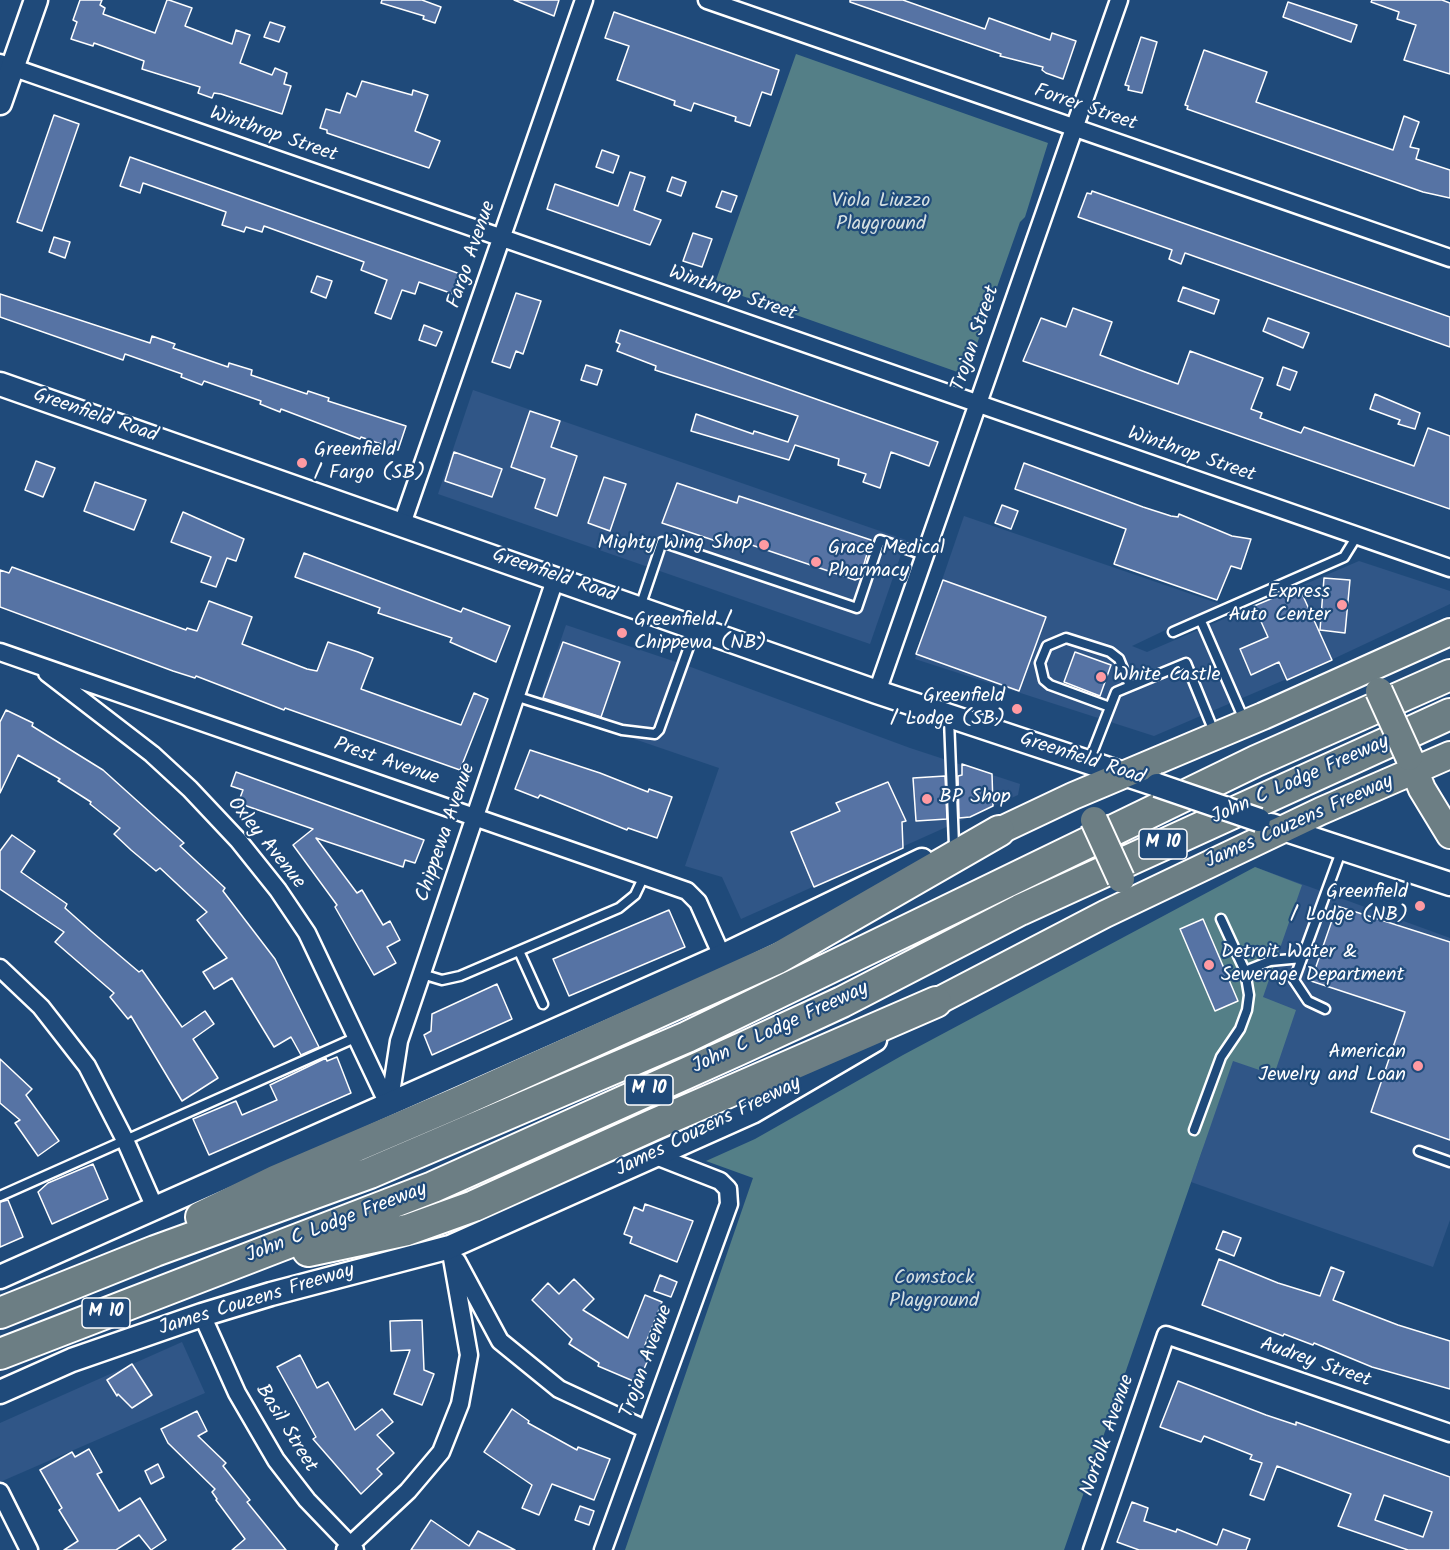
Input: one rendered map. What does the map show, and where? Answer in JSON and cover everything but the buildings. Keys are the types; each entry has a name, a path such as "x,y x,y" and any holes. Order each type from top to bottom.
{"highway":[{"name":"John C Lodge Freeway","path":"0,1313 155,1251 370,1173 687,1037 1256,762 1450,675"},
{"name":"John C Lodge Freeway","path":"0,1354 433,1187 842,1002 1020,910 1450,714"},
{"path":"155,1251 199,1218 277,1180 459,1102 778,958 999,831"},
{"path":"269,1250 307,1252 407,1230 474,1206 936,1002"}],"main road":[{"path":"0,103 6,66 36,0"},
{"name":"Greenfield Road","path":"0,384 555,577 877,692 1450,884"},
{"path":"0,1277 722,956 954,845 999,831 1124,773 1245,723 1450,632"},
{"path":"1347,677 1368,682 1379,691 1413,764 1422,789 1450,835"},
{"name":"James Couzens Freeway","path":"0,1392 72,1360 202,1315 450,1247 752,1112 816,1077 936,1002 1105,914 1413,764 1450,755"},
{"path":"1049,808 1082,812 1094,820 1121,879 1120,890 1105,914"}],"street":[{"name":"Fargo Avenue","path":"402,524 584,0"},
{"name":"Forrer Street","path":"707,0 1450,258"},
{"name":"Trojan Street","path":"877,692 1119,0"},
{"name":"Winthrop Street","path":"6,66 1450,568"},
{"name":"Chippewa Avenue","path":"389,1106 399,1041 555,577"},
{"name":"Prest Avenue","path":"0,652 687,891 694,896 722,956"},
{"name":"Oxley Avenue","path":"37,665 152,754 190,789 238,840 307,933 389,1106"},
{"path":"0,968 41,1007 71,1044 101,1090 154,1208"},
{"name":"Trojan Avenue","path":"603,1550 645,1429 729,1204 728,1189 720,1181 656,1156"},
{"path":"450,1247 500,1341 559,1389 645,1429"},
{"path":"350,1548 408,1491 441,1452 460,1404 469,1355 450,1247"},
{"name":"Basil Street","path":"202,1315 237,1393 276,1460 307,1500 350,1548"},
{"name":"Audrey Street","path":"1166,1335 1450,1433"},
{"name":"Norfolk Avenue","path":"1092,1550 1166,1335"},
{"path":"0,1492 29,1550"}],"lane":[{"path":"1173,632 1344,557 1357,536"},
{"path":"640,607 663,542 857,608 880,540 924,555"},
{"path":"1201,621 1245,723"},
{"path":"515,696 622,730 655,734 659,730 696,627"},
{"path":"1110,707 1050,685 1044,680 1040,663 1047,645 1066,638 1110,652 1119,659 1130,686"},
{"path":"1089,762 1116,692 1186,663 1216,735"},
{"path":"949,716 950,798 954,845"},
{"path":"1324,1009 1308,1001 1294,980 1342,849"},
{"path":"422,974 442,980 460,976 619,908 635,895 644,876"},
{"path":"1194,1130 1221,1057 1240,1029 1247,1010 1249,995 1245,971 1221,919"},
{"path":"519,951 543,1004"},
{"path":"1245,971 1270,961 1302,958"},
{"path":"0,1196 357,1037"},
{"path":"1419,1151 1450,1162"}],"shaded area":[{"path":"473,390 906,540 870,644 438,494"},
{"path":"964,516 1220,604 1132,646 1147,652 1359,561 1450,591 1450,604 1333,659 1154,736 915,659"},
{"path":"566,625 688,666 910,748 1020,784 1018,795 741,919 722,877 685,866 719,768 538,706"},
{"path":"1255,867 1450,938 1450,1220 1433,1267 1191,1182 1202,1151"},
{"path":"182,1342 205,1393 0,1482 0,1423"}],"green space":[{"name":"Viola Liuzzo Playground","path":"796,54 1048,143 1025,217 1020,222 966,375 714,286"},
{"name":"Comstock Playground","path":"1255,867 1302,885 1263,997 1296,1010 1274,1075 1233,1061 1064,1550 625,1550 753,1178 706,1161 755,1139 903,1055"}],"place":[{"name":"Greenfield / Fargo (SB)","path":"302,463"},
{"name":"Mighty Wing Shop","path":"764,545"},
{"name":"Grace Medical Pharmacy","path":"816,562"},
{"name":"Express Auto Center","path":"1342,605"},
{"name":"Greenfield / Chippewa (NB)","path":"622,633"},
{"name":"White Castle","path":"1101,677"},
{"name":"Greenfield / Lodge (SB)","path":"1017,709"},
{"name":"BP Shop","path":"927,799"},
{"name":"Greenfield / Lodge (NB)","path":"1420,906"},
{"name":"Detroit Water & Sewerage Department","path":"1209,965"},
{"name":"American Jewelry and Loan","path":"1418,1066"}]}
